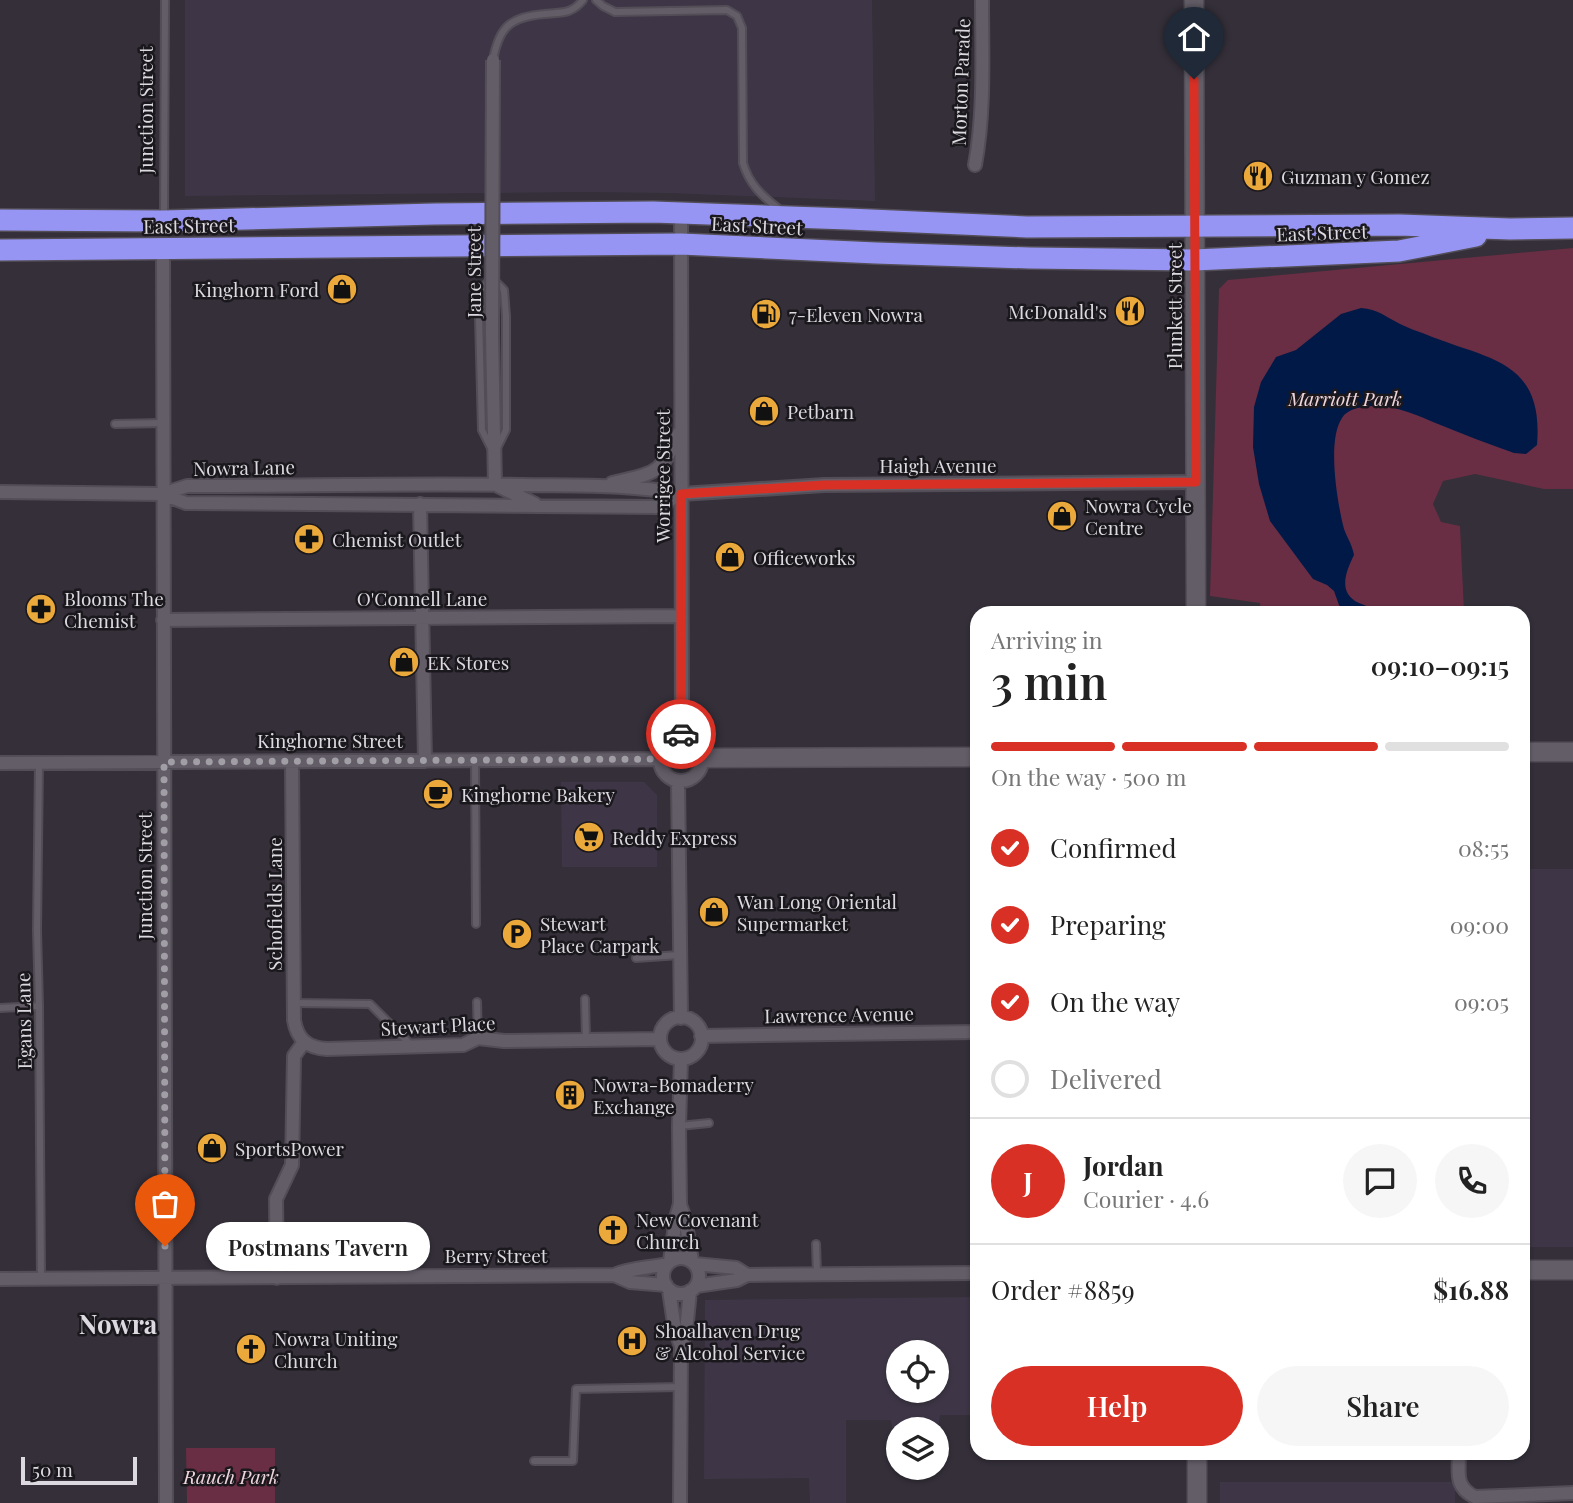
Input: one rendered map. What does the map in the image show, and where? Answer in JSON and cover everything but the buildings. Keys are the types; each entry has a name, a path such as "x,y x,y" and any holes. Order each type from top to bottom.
{"highway":[{"name":"East Street","path":"0,220 164,221 653,212 1027,227 1401,225 1573,228"},
{"name":"East Street","path":"0,250 681,244 1029,258 1195,260 1399,251 1510,229"}],"street":[{"name":"Morton Parade","path":"975,165 983,95 982,0"},
{"name":"Plunkett Street","path":"1194,0 1196,606"},
{"name":"Jane Street","path":"493,60 492,335 495,484"},
{"name":"Worrigee Street","path":"681,213 681,739"},
{"name":"Junction Street","path":"163,248 166,1503"},
{"name":"Nowra Lane","path":"598,486 653,471 663,464 670,454 681,428"},
{"name":"Haigh Avenue","path":"681,494 824,485 1196,482"},
{"name":"Nowra Lane","path":"162,494 187,486 495,484 658,489 681,494"},
{"name":"Nowra Lane","path":"454,504 495,484"},
{"name":"Nowra Lane","path":"495,484 540,506"},
{"path":"0,492 162,494"},
{"name":"Nowra Lane","path":"162,494 186,503 658,507 681,494"},
{"path":"420,504 425,761"},
{"name":"O'Connell Lane","path":"163,620 681,616"},
{"path":"681,739 693,743 702,758 695,775 678,781 667,776 660,765 660,759 666,744 681,739"},
{"path":"1530,752 1573,752"},
{"path":"702,758 970,757"},
{"name":"Kinghorne Street","path":"0,763 660,759"},
{"name":"Schofields Lane","path":"292,762 294,1003 295,1026 304,1042"},
{"path":"678,781 681,1017"},
{"path":"681,1017 697,1025 701,1035 699,1049 694,1055 681,1059 669,1056 660,1039 662,1028 670,1020 681,1017"},
{"name":"Lawrence Avenue","path":"701,1035 970,1032"},
{"name":"Stewart Place","path":"304,1042 315,1048 327,1049 463,1045 478,1038 504,1041 660,1039"},
{"path":"277,1278 276,1199 292,1165 294,1056 304,1042"},
{"path":"681,1059 680,1204 668,1263 663,1273 681,1346"},
{"path":"680,1204 699,1275 693,1288 681,1346 680,1503"},
{"path":"668,1263 681,1257 694,1263 736,1268 747,1275"},
{"name":"Berry Street","path":"0,1279 614,1275 668,1263"},
{"path":"1530,1270 1573,1270"},
{"path":"667,1287 677,1293 737,1280 747,1275 970,1273"},
{"name":"Berry Street","path":"614,1275 630,1282 667,1287"},
{"path":"1197,1460 1198,1503"},
{"path":"1459,1460 1460,1486 1475,1497 1573,1493"}],"lane":[{"name":"Junction Street","path":"164,221 165,0"},
{"path":"493,60 499,35 505,28 522,19 542,14 565,13 583,0"},
{"path":"596,0 615,12 727,10 737,16 742,28 743,163 758,192 789,217"},
{"path":"492,282 497,283 506,294 506,430 494,454 482,429 479,317 481,290 487,283 492,282"},
{"path":"115,424 163,423"},
{"path":"475,761 476,924"},
{"name":"Egans Lane","path":"39,763 37,930 41,1279"},
{"path":"636,958 681,955"},
{"path":"585,999 586,1040"},
{"path":"477,1002 478,1038"},
{"path":"294,1003 370,1004 414,1047"},
{"path":"0,1008 39,1006"},
{"path":"680,1126 709,1123"},
{"path":"816,1244 817,1274"},
{"path":"534,1461 573,1461 576,1389 680,1387"}],"shaded area":[{"path":"185,0 872,0 875,201 587,192 185,196"},
{"path":"561,782 644,782 657,795 657,867 562,867"},
{"path":"1530,869 1573,869 1573,1247 1530,1247"},
{"path":"970,1297 970,1415 846,1420 846,1503 810,1503 809,1478 704,1479 705,1300"},
{"path":"1220,1482 1455,1482 1455,1503 1220,1503"}],"green space":[{"name":"Marriott Park","path":"1573,248 1573,489 1544,489 1475,474 1443,481 1433,504 1441,522 1460,526 1464,606 1260,606 1260,603 1210,596 1219,289 1228,280"},
{"name":"Rauch Park","path":"186,1448 275,1448 275,1503 187,1503"}],"water":[{"path":"1361,308 1367,309 1406,327 1490,358 1521,379 1531,395 1537,416 1537,445 1526,454 1514,453 1392,408 1362,407 1352,410 1342,418 1335,440 1336,486 1344,529 1354,555 1345,581 1352,599 1366,606 1340,606 1334,591 1313,579 1270,521 1259,484 1253,447 1254,407 1261,382 1276,357 1296,350 1341,314"}],"way so far":[{"path":"165,1246 164,762 660,759 666,744 681,739 681,734"}],"place":[{"name":"Guzman y Gomez","path":"1258,176"},
{"name":"Kinghorn Ford","path":"342,289"},
{"name":"McDonald's","path":"1130,311"},
{"name":"7-Eleven Nowra","path":"766,314"},
{"name":"Petbarn","path":"764,411"},
{"name":"Nowra Cycle Centre","path":"1062,516"},
{"name":"Chemist Outlet","path":"309,539"},
{"name":"Officeworks","path":"730,557"},
{"name":"Blooms The Chemist","path":"41,609"},
{"name":"EK Stores","path":"404,662"},
{"name":"Kinghorne Bakery","path":"438,794"},
{"name":"Reddy Express","path":"589,837"},
{"name":"Wan Long Oriental Supermarket","path":"714,912"},
{"name":"Stewart Place Carpark","path":"517,934"},
{"name":"Nowra-Bomaderry Exchange","path":"570,1095"},
{"name":"SportsPower","path":"212,1148"},
{"name":"New Covenant Church","path":"613,1230"},
{"name":"Postmans Tavern","path":"165,1246"},
{"name":"Shoalhaven Drug & Alcohol Service","path":"632,1341"},
{"name":"Nowra Uniting Church","path":"251,1349"}],"district":[{"name":"Nowra","path":"118,1323"}],"route":[{"path":"681,734 681,494 824,485 1196,482 1194,79"}]}
